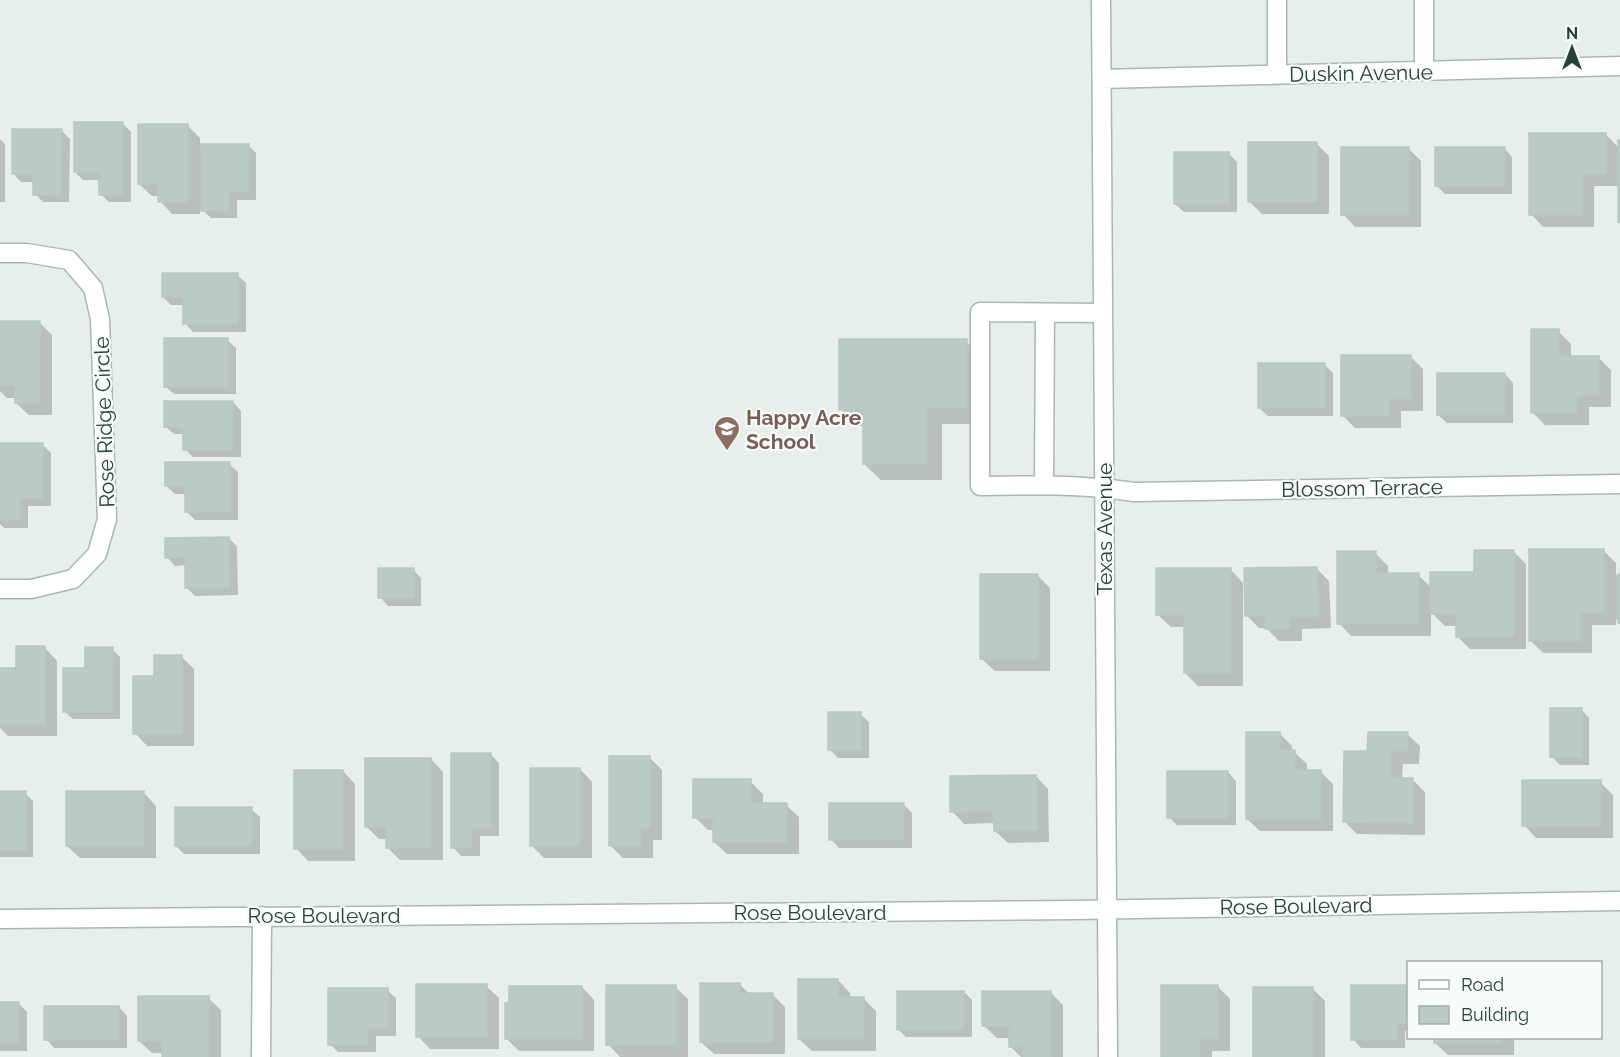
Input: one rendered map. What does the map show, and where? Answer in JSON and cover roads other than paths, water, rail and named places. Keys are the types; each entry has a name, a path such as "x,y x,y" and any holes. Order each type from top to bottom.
{"street":[{"name":"Texas Avenue","path":"1101,0 1108,1057"},
{"path":"1277,0 1277,75"},
{"path":"1424,0 1424,71"},
{"name":"Duskin Avenue","path":"1102,79 1620,66"},
{"name":"Rose Ridge Circle","path":"0,253 27,253 69,260 93,288 100,319 107,519 97,554 73,579 31,589 0,589"},
{"name":"Blossom Terrace","path":"1045,313 980,312 980,486 1104,487 1134,492 1620,484"},
{"path":"1044,485 1045,313 1103,313"},
{"name":"Rose Boulevard","path":"0,919 1107,910 1620,900"},
{"path":"261,1057 262,916"}],"place":[{"name":"Happy Acre School","path":"727,452"}]}
